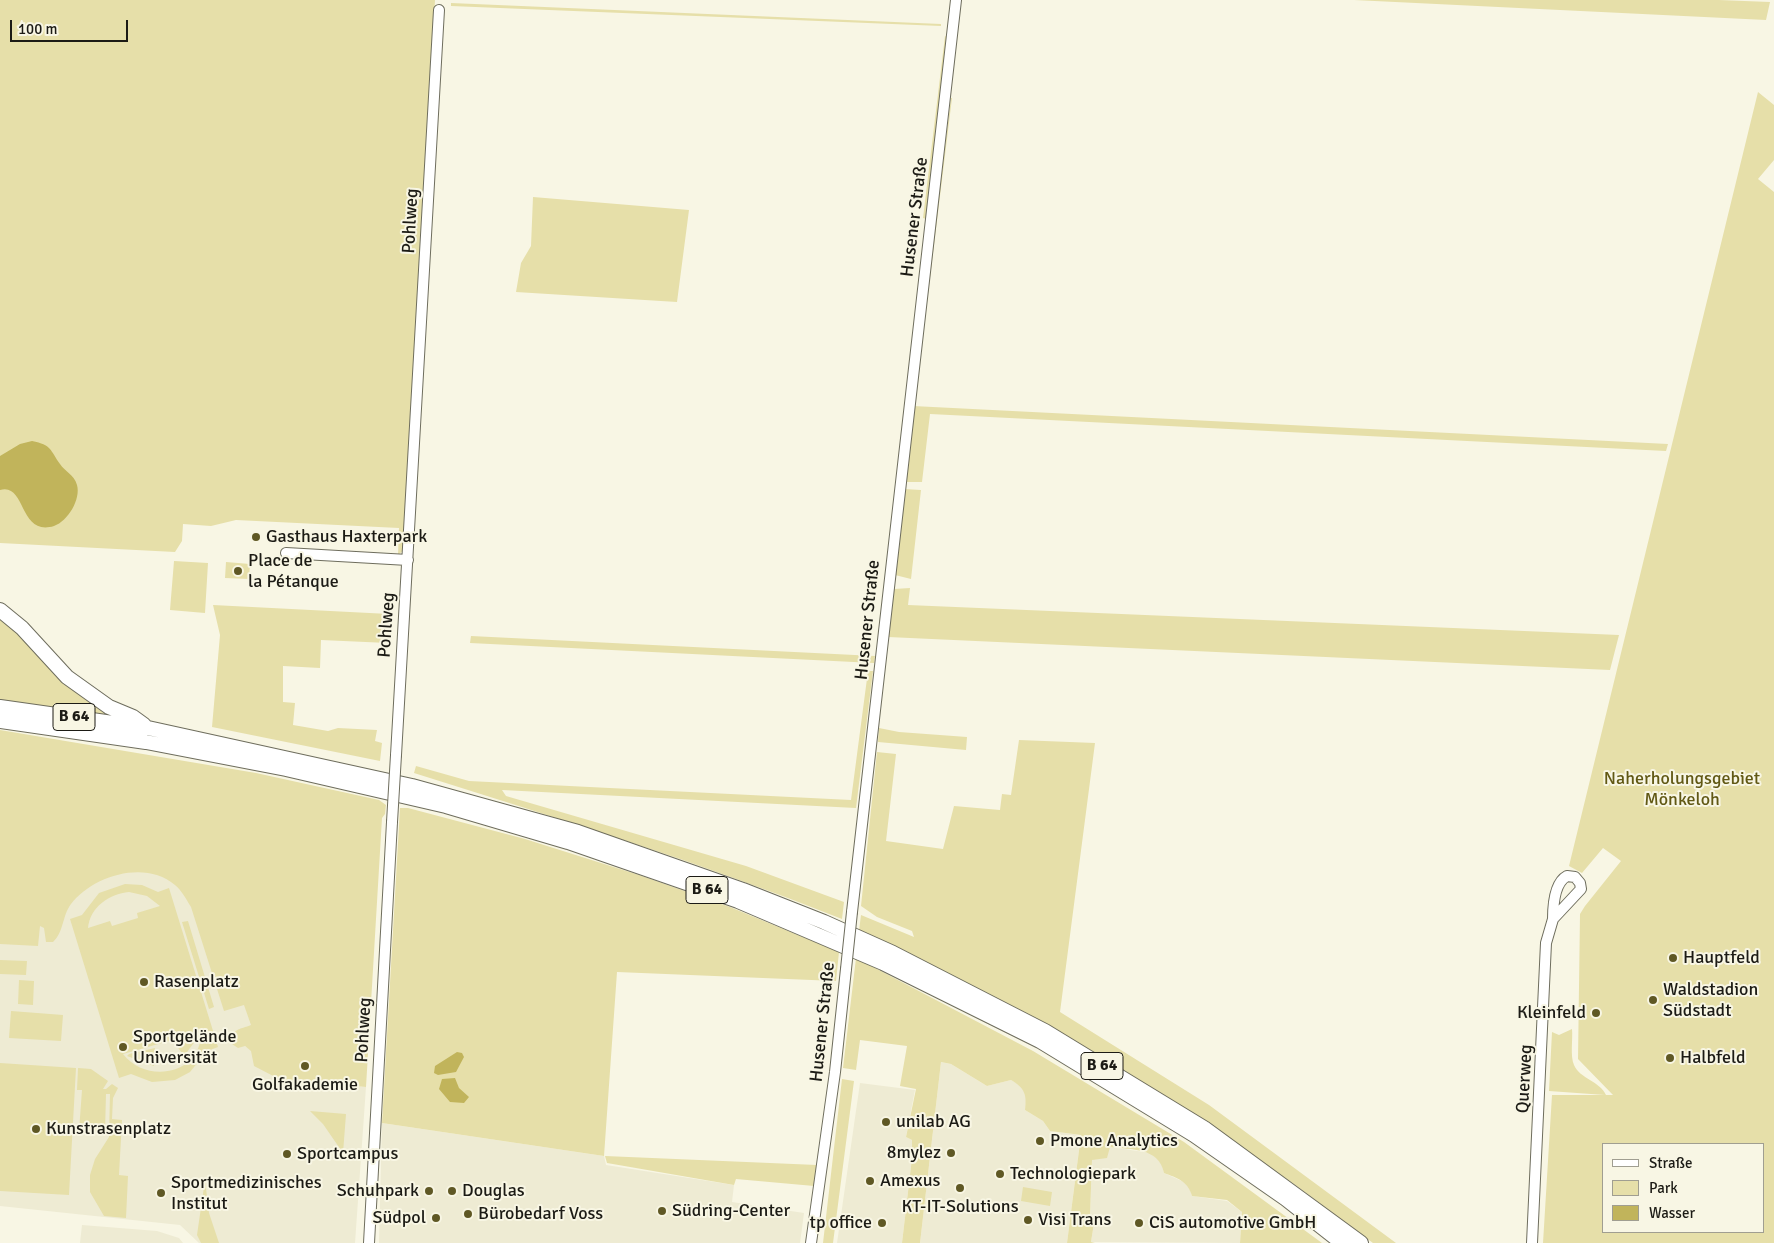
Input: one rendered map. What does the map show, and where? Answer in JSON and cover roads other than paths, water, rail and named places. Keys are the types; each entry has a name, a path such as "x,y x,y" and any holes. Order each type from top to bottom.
{"highway":[{"path":"0,610 22,628 74,682 109,707 133,717 148,728"},
{"name":"B 64","path":"0,706 148,728 412,786 578,832 744,890 824,922 893,953 1045,1031 1204,1128 1361,1243"},
{"name":"B 64","path":"0,722 146,742 286,769 446,806 568,842 738,901 883,963 1040,1041 1194,1135 1286,1199 1342,1243"}],"street":[{"name":"Husener Straße","path":"811,1243 835,1072 956,0"},
{"name":"Pohlweg","path":"369,1243 439,10"},
{"path":"286,552 408,560"},
{"name":"Querweg","path":"1532,1243 1546,943 1553,919"}],"water":[{"path":"32,441 47,446 62,467 74,478 77,485 77,497 72,509 64,519 54,526 43,527 34,524 14,494 8,490 0,490 0,456 20,444"},
{"path":"457,1052 462,1053 464,1057 456,1072 438,1075 434,1073 435,1066"},
{"path":"455,1078 459,1088 469,1097 464,1103 450,1102 439,1089 442,1079"}],"place":[{"name":"Gasthaus Haxterpark","path":"256,537"},
{"name":"Place de la Pétanque","path":"238,571"},
{"name":"Hauptfeld","path":"1673,958"},
{"name":"Rasenplatz","path":"144,982"},
{"name":"Waldstadion Südstadt","path":"1653,1000"},
{"name":"Kleinfeld","path":"1596,1013"},
{"name":"Sportgelände Universität","path":"123,1047"},
{"name":"Halbfeld","path":"1670,1058"},
{"name":"Golfakademie","path":"305,1066"},
{"name":"unilab AG","path":"886,1122"},
{"name":"Kunstrasenplatz","path":"36,1129"},
{"name":"Pmone Analytics","path":"1040,1141"},
{"name":"8mylez","path":"951,1153"},
{"name":"Sportcampus","path":"287,1154"},
{"name":"Technologiepark","path":"1000,1174"},
{"name":"Amexus","path":"870,1181"},
{"name":"KT-IT-Solutions","path":"960,1188"},
{"name":"Schuhpark","path":"429,1191"},
{"name":"Douglas","path":"452,1191"},
{"name":"Sportmedizinisches Institut","path":"161,1193"},
{"name":"Südring-Center","path":"662,1211"},
{"name":"Bürobedarf Voss","path":"468,1214"},
{"name":"Südpol","path":"436,1218"},
{"name":"Visi Trans","path":"1028,1220"},
{"name":"tp office","path":"882,1223"},
{"name":"CiS automotive GmbH","path":"1139,1223"}],"park label":[{"name":"Naherholungsgebiet Mönkeloh","path":"1682,790"}]}
